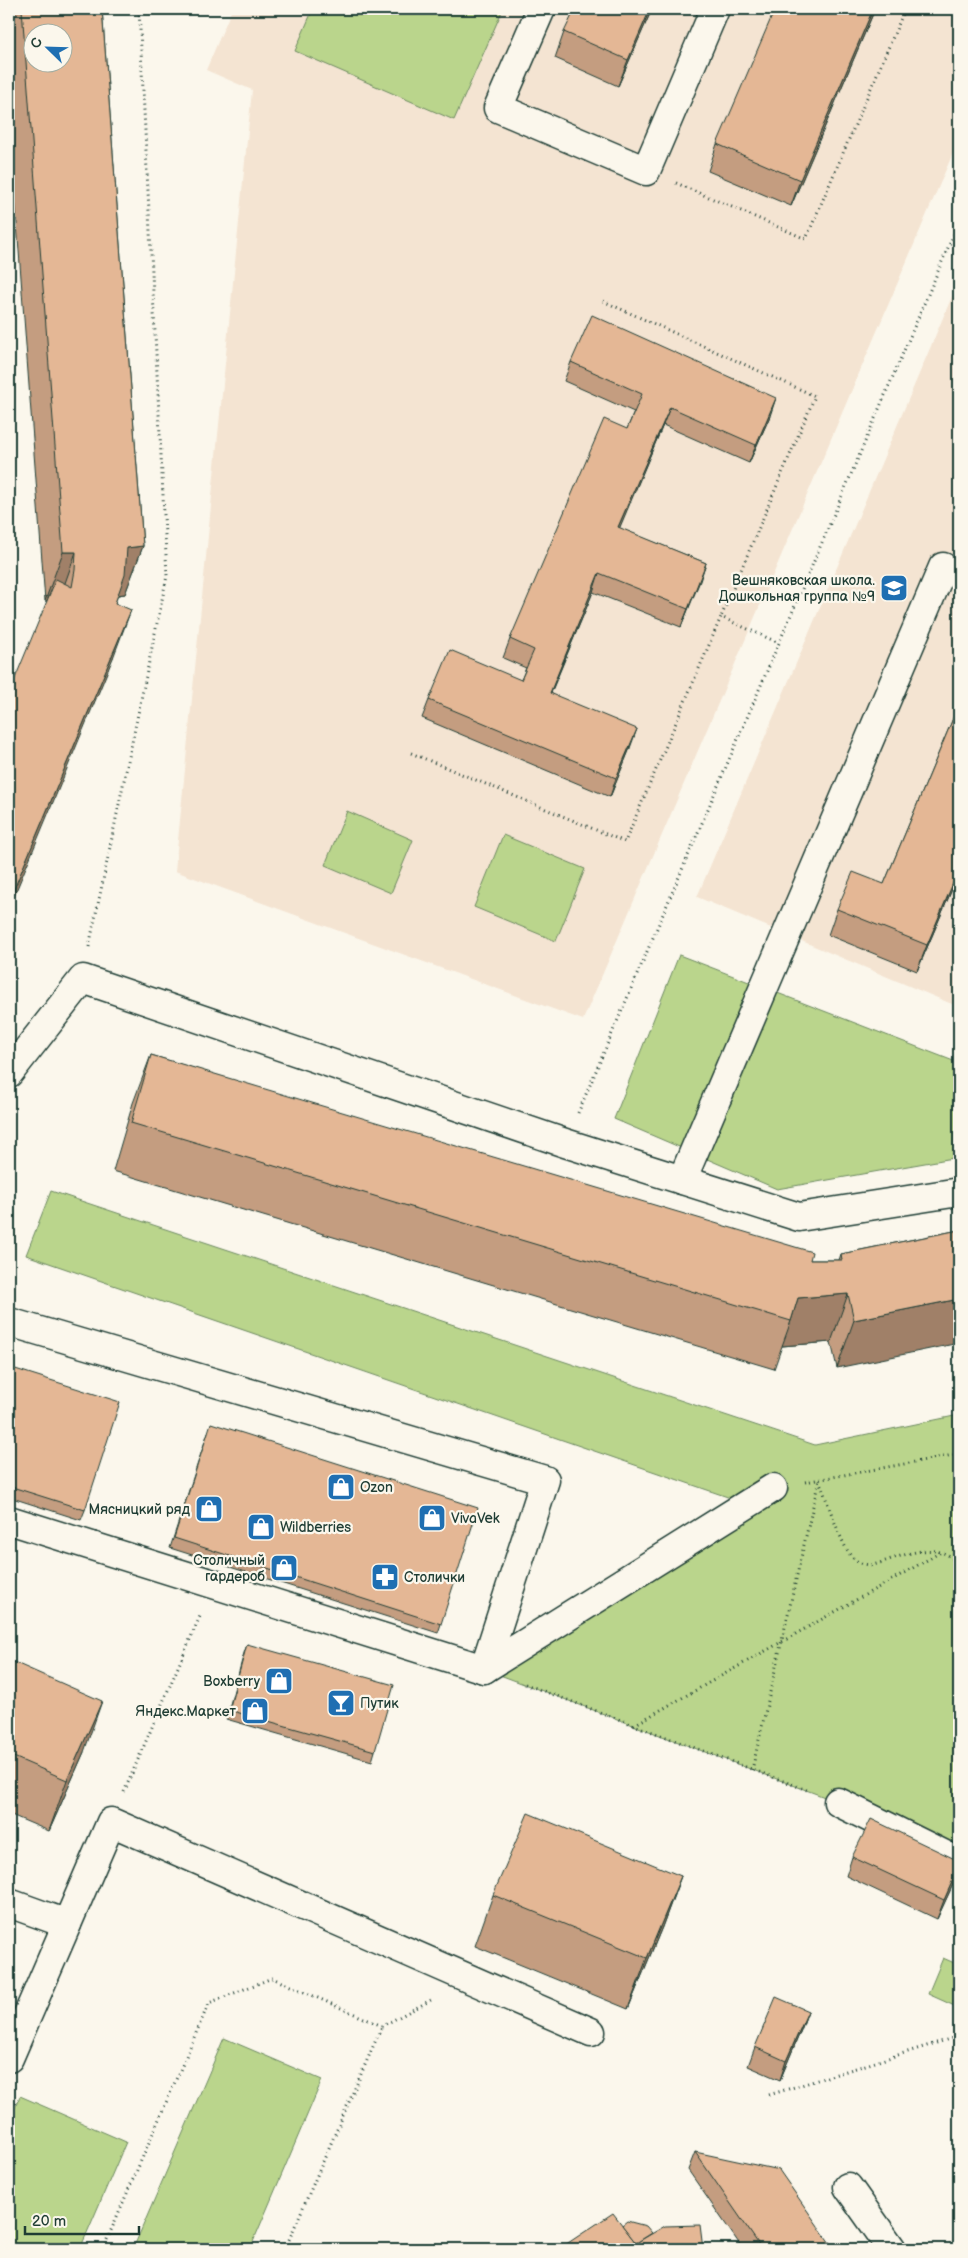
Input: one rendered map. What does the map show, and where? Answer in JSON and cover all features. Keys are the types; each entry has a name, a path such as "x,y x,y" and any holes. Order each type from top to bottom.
{"lane":[{"path":"541,9 498,108 646,171 715,9"},
{"path":"682,1180 943,567"},
{"path":"9,1073 82,979 565,1143 799,1217 959,1192"},
{"path":"9,1322 545,1480 484,1669"},
{"path":"9,1520 484,1669 773,1488"},
{"path":"838,1802 959,1862"},
{"path":"9,2058 111,1822 591,2032"},
{"path":"9,1903 67,1924"},
{"path":"848,2187 892,2249"}],"path":[{"path":"82,979 167,576 139,9"},
{"path":"646,171 806,239 905,9"},
{"path":"565,1143 959,222"},
{"path":"411,753 625,842 815,396 603,301"},
{"path":"721,617 779,643"},
{"path":"773,1488 959,1454"},
{"path":"819,1480 846,1548 857,1561 865,1566 873,1566 930,1549 943,1551 959,1565"},
{"path":"752,1770 780,1641 819,1480"},
{"path":"633,1725 943,1551"},
{"path":"111,1822 214,1584"},
{"path":"484,1669 838,1802"},
{"path":"103,2249 209,2004 272,1978 382,2026"},
{"path":"285,2249 382,2026 472,1979"},
{"path":"769,2095 959,2036"}],"shaded area":[{"path":"232,9 959,9 959,139 583,1020 175,871 252,90 206,70"},
{"name":"Вешняковская школа. Дошкольная группа №9","path":"959,280 959,1007 697,897"}],"green space":[{"path":"313,9 503,9 454,120 295,51"},
{"path":"347,811 413,840 391,893 325,865"},
{"path":"503,835 585,869 556,941 474,907"},
{"path":"679,955 956,1062 959,1057 959,1157 777,1189 614,1119"},
{"path":"51,1191 815,1445 959,1415 959,1862 838,1802 484,1669 748,1504 26,1255"},
{"path":"943,1958 959,1965 959,2008 928,1994"},
{"path":"224,2038 322,2080 250,2249 133,2249"},
{"path":"20,2096 126,2142 80,2249 19,2249 9,2245 9,2121"}],"building":[{"path":"22,9 102,9 143,546 127,548 125,575 115,603 131,610 9,901 9,693 56,579 72,587 76,552 63,552 27,72 72,72 72,22 23,22"},
{"path":"575,9 650,9 628,60 564,32"},
{"path":"775,9 873,9 800,180 717,144"},
{"path":"592,315 776,398 756,445 670,407 618,527 706,563 688,609 599,573 550,693 637,729 616,778 429,700 450,650 521,680 534,650 510,639 604,419 627,429 642,394 571,362"},
{"path":"959,704 959,869 927,945 837,909 853,872 884,884"},
{"path":"151,1055 812,1252 810,1260 842,1260 841,1254 959,1230 959,1299 854,1320 848,1294 798,1298 791,1321 131,1123"},
{"path":"9,1367 120,1402 85,1510 9,1486"},
{"path":"211,1423 478,1508 441,1624 174,1538"},
{"path":"247,1644 394,1685 375,1751 229,1710"},
{"path":"9,1660 102,1701 67,1780 9,1755"},
{"path":"528,1813 681,1876 647,1958 493,1895"},
{"path":"871,1819 959,1861 959,1866 944,1900 852,1857"},
{"path":"776,1997 808,2011 786,2061 755,2047"},
{"path":"695,2152 779,2170 834,2249 762,2249"},
{"path":"613,2213 636,2243 665,2226 700,2225 703,2249 559,2249"},
{"path":"627,2221 646,2226 652,2233 636,2243 622,2225"}],"place":[{"name":"Вешняковская школа. Дошкольная группа №9","path":"894,588"},
{"name":"Ozon","path":"341,1487"},
{"name":"Мясницкий ряд","path":"209,1509"},
{"name":"VivaVek","path":"432,1518"},
{"name":"Wildberries","path":"261,1527"},
{"name":"Столичный гардероб","path":"284,1568"},
{"name":"Столички","path":"385,1577"},
{"name":"Boxberry","path":"279,1681"},
{"name":"Путик","path":"341,1703"},
{"name":"Яндекс.Маркет","path":"255,1711"}]}
